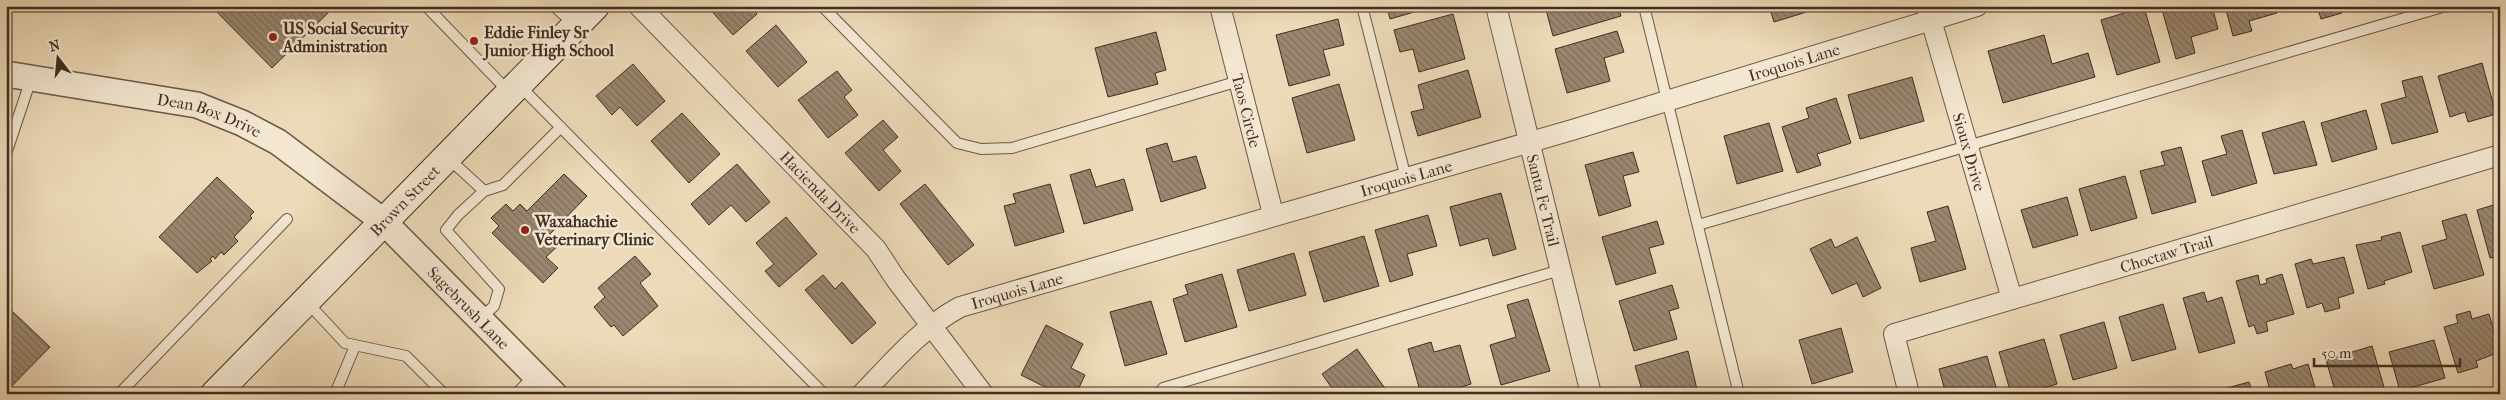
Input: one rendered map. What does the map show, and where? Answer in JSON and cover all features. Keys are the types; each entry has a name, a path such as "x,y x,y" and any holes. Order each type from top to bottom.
{"main road":[{"name":"Brown Street","path":"215,394 595,6"}],"street":[{"name":"Hacienda Drive","path":"639,6 876,249 895,278 983,394"},
{"name":"Taos Circle","path":"1220,6 1273,214"},
{"name":"Santa Fe Trail","path":"1496,6 1590,394"},
{"name":"Iroquois Lane","path":"862,394 941,317 960,307 1273,214 1530,142 1668,100 1929,13 1977,6"},
{"name":"Sioux Drive","path":"1929,13 2012,300"},
{"name":"Dean Box Drive","path":"6,74 197,105 242,123 278,142 383,222"},
{"name":"Choctaw Trail","path":"1909,394 1894,334 2500,155"},
{"name":"Sagebrush Lane","path":"383,222 554,394"}],"lane":[{"path":"426,6 514,88 561,127 824,394"},
{"path":"554,6 576,26"},
{"path":"822,6 958,143 981,149 1012,148 1239,81"},
{"path":"1362,6 1406,178"},
{"path":"1644,6 1739,394"},
{"path":"1698,225 2446,6"},
{"path":"6,154 31,78"},
{"path":"479,319 494,306 499,290 446,230 458,215 484,191 503,185 561,127"},
{"path":"446,157 484,191"},
{"path":"119,394 287,219"},
{"path":"1159,394 1163,388 1560,270"},
{"path":"306,301 345,343 406,356 444,394"},
{"path":"335,394 355,346"},
{"path":"516,394 536,375"}],"building":[{"name":"US Social Security Administration","path":"211,6 335,6 272,68"},
{"path":"707,6 750,6 757,14 733,35"},
{"path":"1125,6 1141,6 1140,10"},
{"path":"1387,6 1435,6 1390,19"},
{"path":"1545,6 1618,6 1621,16 1553,36"},
{"path":"1769,6 1823,6 1823,7 1774,22"},
{"path":"2161,6 2212,6 2218,29 2191,37 2195,53 2176,59"},
{"path":"2225,6 2275,6 2277,13 2249,21 2252,31 2233,36"},
{"path":"2317,6 2340,6 2342,13 2321,19"},
{"path":"2356,6 2371,6 2357,10"},
{"path":"2144,7 2160,62 2117,75 2101,20"},
{"path":"1453,14 1465,59 1419,72 1413,49 1400,52 1394,30"},
{"path":"1338,19 1344,45 1323,50 1330,75 1289,86 1276,35"},
{"path":"776,25 807,62 778,87 746,51"},
{"path":"1617,31 1624,52 1604,58 1610,81 1567,93 1555,49"},
{"path":"1156,32 1166,70 1155,73 1158,84 1108,97 1095,48"},
{"path":"2044,35 2052,64 2088,53 2095,77 2003,103 1988,51"},
{"path":"2482,63 2496,114 2468,122 2465,112 2450,117 2438,76"},
{"path":"633,64 665,101 637,126 620,107 612,115 596,96"},
{"path":"1468,70 1481,117 1418,136 1411,112 1424,109 1418,85"},
{"path":"837,71 852,90 844,97 858,115 828,138 798,100"},
{"path":"2422,76 2438,132 2392,144 2381,104 2406,97 2402,81"},
{"path":"1912,77 1924,121 1860,139 1848,95"},
{"path":"1339,84 1355,140 1307,153 1292,98"},
{"path":"1836,98 1851,143 1817,154 1821,165 1797,173 1782,127 1809,118 1806,108"},
{"path":"2366,110 2377,149 2332,162 2321,123"},
{"path":"682,113 720,154 689,183 651,141"},
{"path":"883,120 898,137 883,150 901,171 879,191 845,153"},
{"path":"2304,121 2317,165 2274,174 2262,133"},
{"path":"1769,123 1783,171 1737,184 1724,136"},
{"path":"2242,130 2257,183 2212,196 2202,161 2227,154 2221,136"},
{"path":"1167,143 1173,162 1196,156 1206,188 1161,202 1146,149"},
{"path":"2181,147 2196,202 2152,214 2140,171 2165,165 2161,152"},
{"path":"1633,152 1639,172 1623,176 1631,206 1599,216 1585,165"},
{"path":"737,164 770,202 746,222 731,205 709,225 691,204"},
{"path":"1090,169 1096,187 1124,179 1133,210 1084,224 1070,175"},
{"name":"Waxahachie Veterinary Clinic","path":"564,174 587,196 550,234 560,244 546,257 558,268 543,283 492,233 499,226 491,218 506,204 513,211 520,204 527,211"},
{"path":"2125,176 2137,218 2091,231 2079,189"},
{"path":"217,177 254,212 250,216 252,218 234,237 238,241 224,255 221,252 215,259 213,256 210,259 212,261 197,273 159,237"},
{"path":"925,184 974,245 948,265 900,204"},
{"path":"1050,184 1064,232 1015,246 1004,206 1016,203 1013,194"},
{"path":"1501,193 1516,249 1493,256 1488,238 1460,246 1450,207"},
{"path":"2067,197 2078,235 2033,248 2021,210"},
{"path":"2497,204 2500,213 2500,256 2490,258 2477,210"},
{"path":"1948,206 1966,269 1920,282 1911,248 1936,241 1927,212"},
{"path":"2466,214 2484,275 2434,289 2422,246 2447,239 2442,221"},
{"path":"1428,215 1437,246 1407,254 1413,275 1390,282 1375,230"},
{"path":"786,217 817,254 779,287 765,271 774,264 756,243"},
{"path":"1657,221 1664,244 1649,248 1656,273 1616,285 1602,237"},
{"path":"2400,232 2412,272 2384,281 2385,284 2368,289 2356,245 2382,240 2381,237"},
{"path":"1364,236 1379,286 1324,302 1309,252"},
{"path":"1857,237 1881,288 1863,297 1857,283 1832,294 1810,249 1831,239 1835,248"},
{"path":"1294,253 1306,295 1249,311 1237,270"},
{"path":"635,256 651,274 640,283 658,306 623,336 614,325 611,327 594,307 605,297 598,288"},
{"path":"2344,257 2354,293 2338,298 2340,308 2325,312 2322,303 2307,308 2295,264 2311,259 2313,264"},
{"path":"1222,274 1237,327 1185,342 1173,299 1188,294 1185,285"},
{"path":"2282,274 2294,314 2266,322 2268,331 2257,334 2254,325 2249,327 2236,281 2258,275 2260,285 2267,283 2266,279"},
{"path":"823,275 835,289 842,282 876,323 852,344 805,290"},
{"path":"1672,285 1679,308 1669,311 1677,339 1634,351 1619,301"},
{"path":"2204,292 2207,302 2222,297 2235,343 2199,353 2183,298"},
{"path":"1528,299 1550,371 1501,385 1490,345 1516,337 1507,305"},
{"path":"1151,301 1167,354 1125,366 1110,312"},
{"path":"2163,304 2176,349 2132,361 2119,317"},
{"path":"12,311 50,347 6,392 6,317"},
{"path":"2470,311 2472,319 2489,314 2500,352 2476,361 2478,367 2458,373 2444,327 2458,323 2456,315"},
{"path":"2104,322 2117,368 2073,380 2060,335"},
{"path":"1046,325 1083,344 1071,368 1085,375 1076,394 1059,394 1021,375"},
{"path":"1841,328 1853,372 1812,384 1799,340"},
{"path":"2044,339 2057,384 2037,390 2037,394 2011,394 1999,352"},
{"path":"2434,340 2445,378 2400,391 2389,352"},
{"path":"1431,342 1434,352 1460,345 1471,384 1439,394 1421,394 1408,349"},
{"path":"2372,346 2386,394 2336,394 2326,360"},
{"path":"1357,349 1389,394 1336,394 1322,374"},
{"path":"1688,351 1698,394 1643,394 1635,366"},
{"path":"1987,356 1998,394 1946,394 1939,369"},
{"path":"2291,364 2293,369 2308,364 2317,394 2271,394 2265,372"},
{"path":"2249,382 2253,394 2209,394 2209,393"}],"place":[{"name":"US Social Security Administration","path":"273,37"},
{"name":"Eddie Finley Sr Junior High School","path":"474,41"},
{"name":"Waxahachie Veterinary Clinic","path":"525,230"}]}
